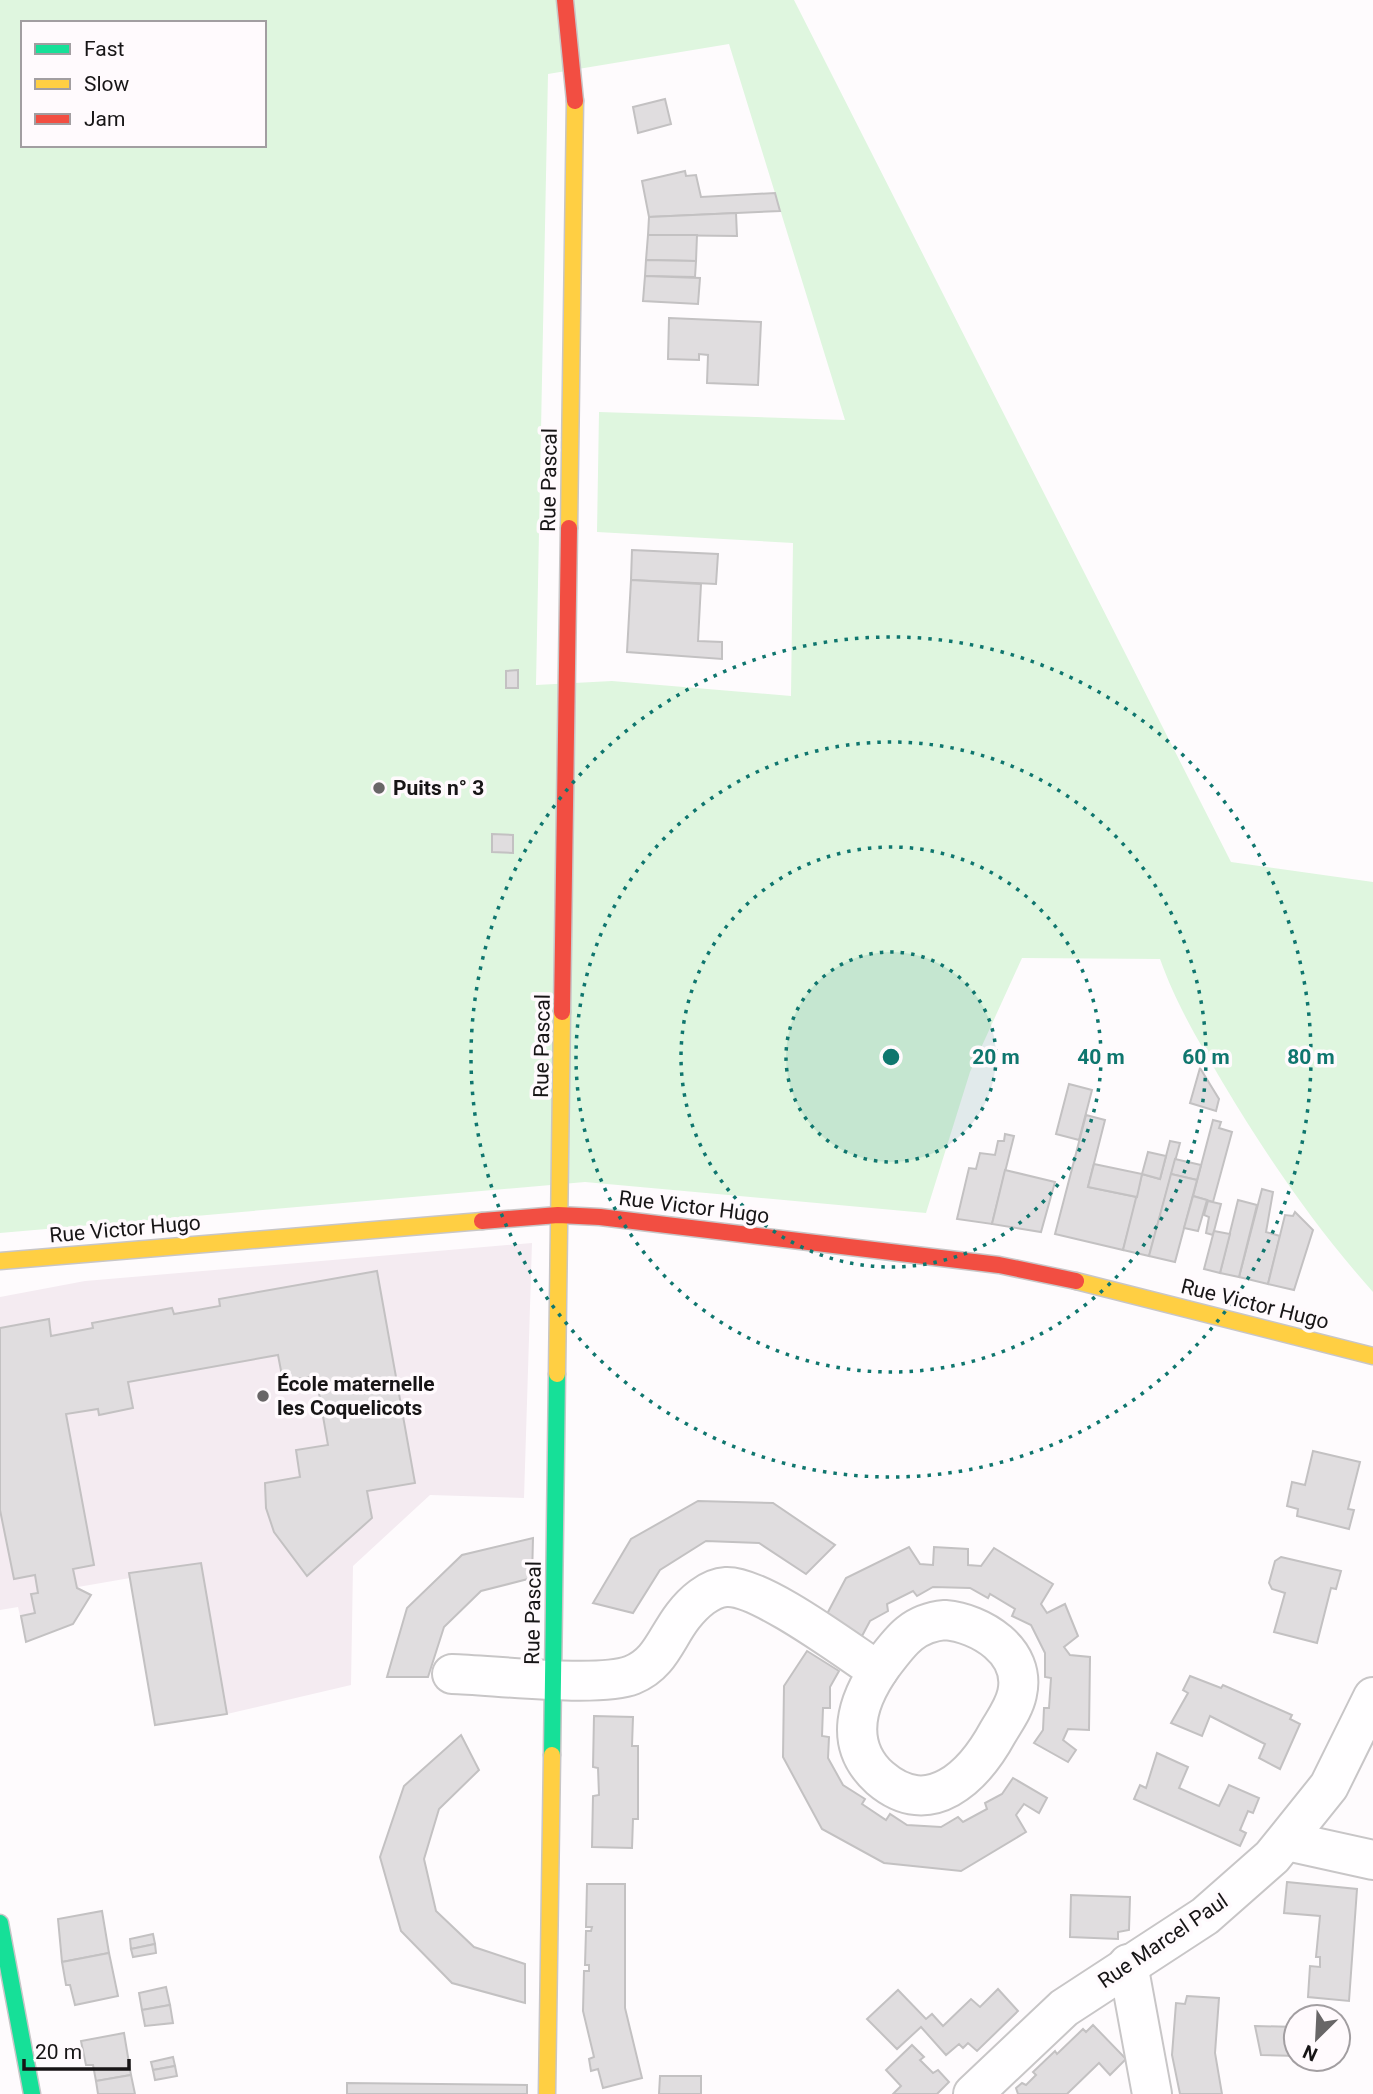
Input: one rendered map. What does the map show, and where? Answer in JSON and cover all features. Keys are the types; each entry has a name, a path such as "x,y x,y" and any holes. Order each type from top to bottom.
{"street":[{"name":"Rue Pascal","path":"547,2094 575,105 565,0"},
{"name":"Rue Victor Hugo","path":"0,1261 558,1215 627,1220 1012,1267 1373,1356"},
{"path":"452,1674 614,1679 643,1670 654,1662 690,1607 716,1588 728,1587 758,1594 878,1671"},
{"path":"930,1621 962,1621 987,1633 1004,1649 1017,1674 1017,1696 993,1741 966,1778 941,1792 911,1793 883,1781 870,1768 858,1741 857,1711 878,1671 906,1634 917,1626 930,1621"},
{"name":"Rue Marcel Paul","path":"973,2094 1064,2008 1223,1902 1287,1841 1329,1786 1373,1697"},
{"path":"1287,1841 1373,1860"},
{"path":"0,1923 33,2094"},
{"path":"1128,1964 1152,2094"}],"shaded area":[{"name":"École maternelle les Coquelicots","path":"532,1243 524,1498 430,1495 353,1566 351,1685 227,1714 155,1725 130,1578 78,1587 91,1595 73,1624 26,1642 18,1607 0,1610 0,1297 85,1281"}],"green space":[{"path":"0,0 794,0 1231,862 1373,882 1373,1292 1312,1217 1257,1138 1188,1023 1160,959 1022,958 970,1072 926,1213 585,1182 0,1233","holes":["729,44 845,420 599,412 597,532 793,543 791,696 612,681 536,685 548,74"]}],"building":[{"path":"665,99 671,124 638,133 633,107"},
{"path":"685,171 686,176 696,175 701,197 775,193 780,211 649,217 642,181"},
{"path":"736,213 737,236 648,235 649,217"},
{"path":"648,235 697,235 696,261 646,260"},
{"path":"646,260 696,261 695,277 645,276"},
{"path":"645,276 700,278 698,304 643,301"},
{"path":"669,318 761,322 758,385 707,383 708,355 699,354 699,360 668,359"},
{"path":"632,550 718,554 716,584 631,580"},
{"path":"631,580 701,584 698,641 722,642 722,659 627,652"},
{"path":"518,670 518,688 506,688 506,671"},
{"path":"492,834 513,835 513,853 492,852"},
{"path":"1200,1068 1219,1099 1216,1111 1190,1103"},
{"path":"1069,1084 1092,1090 1079,1140 1056,1134"},
{"path":"1086,1115 1105,1120 1088,1187 1137,1197 1123,1250 1055,1234"},
{"path":"1213,1120 1221,1122 1219,1128 1232,1132 1213,1202 1193,1196"},
{"path":"1005,1134 1014,1136 992,1224 957,1219 969,1168 976,1169 980,1153 995,1155 998,1141 1004,1141"},
{"path":"1170,1141 1180,1143 1149,1256 1123,1250 1142,1174 1160,1179"},
{"path":"1148,1152 1166,1156 1160,1179 1142,1174"},
{"path":"1175,1159 1201,1165 1197,1180 1171,1174"},
{"path":"1094,1164 1142,1174 1137,1197 1088,1187"},
{"path":"1005,1170 1055,1182 1041,1232 992,1224"},
{"path":"1171,1174 1197,1180 1175,1262 1149,1256"},
{"path":"1262,1189 1273,1192 1266,1232 1280,1236 1268,1284 1239,1277"},
{"path":"1193,1196 1207,1200 1198,1231 1184,1228"},
{"path":"1238,1200 1257,1205 1239,1277 1220,1273"},
{"path":"1208,1201 1221,1204 1213,1235 1206,1233 1209,1217 1204,1215"},
{"path":"1295,1212 1313,1230 1294,1290 1268,1284 1285,1215 1293,1216"},
{"path":"1214,1231 1230,1234 1220,1273 1204,1269"},
{"path":"377,1271 415,1483 367,1491 372,1518 307,1576 274,1532 266,1508 265,1483 300,1477 296,1450 328,1445 316,1376 283,1381 278,1355 128,1382 133,1408 99,1415 98,1409 66,1414 94,1565 73,1569 77,1588 91,1595 73,1624 26,1642 21,1616 35,1613 31,1594 38,1593 35,1575 14,1579 0,1510 0,1328 49,1319 51,1336 93,1328 92,1323 172,1308 174,1314 220,1306 219,1299"},
{"path":"1313,1451 1360,1462 1348,1509 1354,1510 1349,1529 1297,1516 1298,1509 1287,1506 1292,1482 1305,1485"},
{"path":"698,1501 773,1503 835,1545 806,1574 759,1543 706,1541 660,1570 633,1613 593,1603 631,1539"},
{"path":"533,1538 532,1578 481,1591 444,1627 428,1677 387,1677 407,1608 462,1555"},
{"path":"909,1547 920,1564 933,1565 934,1547 968,1549 968,1565 981,1566 994,1548 1053,1584 1041,1604 1047,1613 1065,1604 1078,1636 1064,1647 1070,1655 1090,1657 1089,1730 1068,1729 1063,1740 1076,1750 1068,1762 1034,1743 1043,1730 1044,1708 1049,1708 1051,1678 1045,1677 1045,1653 1031,1625 1012,1616 1015,1609 990,1594 988,1598 970,1588 933,1587 917,1596 913,1591 887,1604 888,1611 870,1621 862,1636 827,1614 846,1578"},
{"path":"1281,1557 1341,1571 1336,1589 1331,1588 1317,1643 1274,1632 1285,1593 1272,1589 1269,1583 1275,1561"},
{"path":"201,1563 227,1714 155,1725 129,1573"},
{"path":"807,1651 839,1671 830,1687 830,1708 823,1708 822,1736 829,1737 828,1758 843,1785 865,1799 862,1804 886,1820 890,1814 907,1825 941,1827 958,1817 963,1822 987,1809 985,1803 1002,1794 1013,1778 1047,1798 1039,1813 1024,1804 1016,1815 1026,1832 961,1871 884,1863 822,1829 783,1757 784,1686"},
{"path":"1190,1676 1221,1688 1223,1685 1292,1715 1290,1719 1300,1724 1280,1769 1259,1758 1265,1744 1210,1716 1202,1736 1171,1723 1188,1693 1183,1690"},
{"path":"594,1716 633,1717 632,1746 638,1746 638,1819 633,1819 632,1848 592,1847 593,1796 599,1795 598,1768 593,1767"},
{"path":"461,1735 479,1770 439,1809 424,1859 436,1911 474,1947 525,1964 525,2003 452,1983 401,1931 380,1857 404,1786"},
{"path":"1157,1753 1188,1767 1179,1788 1219,1806 1229,1785 1259,1798 1253,1813 1248,1811 1240,1830 1246,1833 1240,1846 1134,1799 1140,1785 1146,1788"},
{"path":"1287,1882 1357,1889 1349,2001 1308,1997 1310,1966 1320,1967 1320,1957 1316,1957 1320,1916 1284,1913"},
{"path":"587,1884 625,1884 625,2008 642,2078 603,2088 598,2069 591,2071 589,2059 594,2057 583,2011 584,1971 589,1971 589,1965 585,1965 586,1931 591,1931 592,1927 586,1927"},
{"path":"1071,1895 1130,1897 1129,1930 1118,1932 1118,1939 1070,1937"},
{"path":"102,1911 109,1953 62,1962 58,1919"},
{"path":"153,1934 155,1944 131,1949 130,1939"},
{"path":"155,1944 156,1953 133,1957 131,1949"},
{"path":"109,1953 118,1996 75,2005 70,1985 66,1985 62,1962"},
{"path":"166,1987 170,2005 142,2010 139,1993"},
{"path":"998,1989 1018,2011 977,2051 968,2043 963,2048 959,2044 946,2055 921,2027 897,2049 867,2019 898,1990 926,2019 932,2014 943,2026 971,1999 980,2007"},
{"path":"1187,1996 1219,1998 1215,2053 1222,2094 1180,2094 1172,2055 1176,2003 1185,2004"},
{"path":"170,2005 173,2023 145,2026 142,2010"},
{"path":"1093,2025 1126,2059 1110,2075 1099,2063 1067,2094 1018,2094 1016,2088 1022,2083 1026,2085 1036,2075 1033,2072 1055,2051 1057,2054 1083,2029 1086,2032"},
{"path":"1255,2026 1282,2027 1282,2056 1261,2055"},
{"path":"124,2033 131,2075 96,2081 93,2065 86,2065 81,2041"},
{"path":"912,2045 924,2057 920,2060 933,2073 938,2070 949,2082 937,2094 893,2094 901,2086 886,2070"},
{"path":"173,2057 175,2066 153,2070 151,2062"},
{"path":"175,2066 177,2076 155,2080 153,2070"},
{"path":"131,2075 135,2094 98,2094 96,2081"},
{"path":"660,2076 701,2076 701,2094 659,2094"},
{"path":"347,2083 527,2085 527,2094 347,2094"}],"traffic: fast":[{"path":"552,1755 557,1374"},
{"path":"0,1923 32,2094"}],"traffic: slow":[{"path":"569,528 575,101"},
{"path":"557,1374 562,1012"},
{"path":"0,1261 482,1221"},
{"path":"1076,1281 1373,1356"},
{"path":"547,2094 552,1755"}],"traffic: jam":[{"path":"565,0 575,101"},
{"path":"562,1012 569,528"},
{"path":"482,1221 558,1215 600,1217 999,1265 1076,1281"}],"place":[{"name":"Puits n° 3","path":"379,788"},
{"name":"École maternelle les Coquelicots","path":"263,1396"}]}
